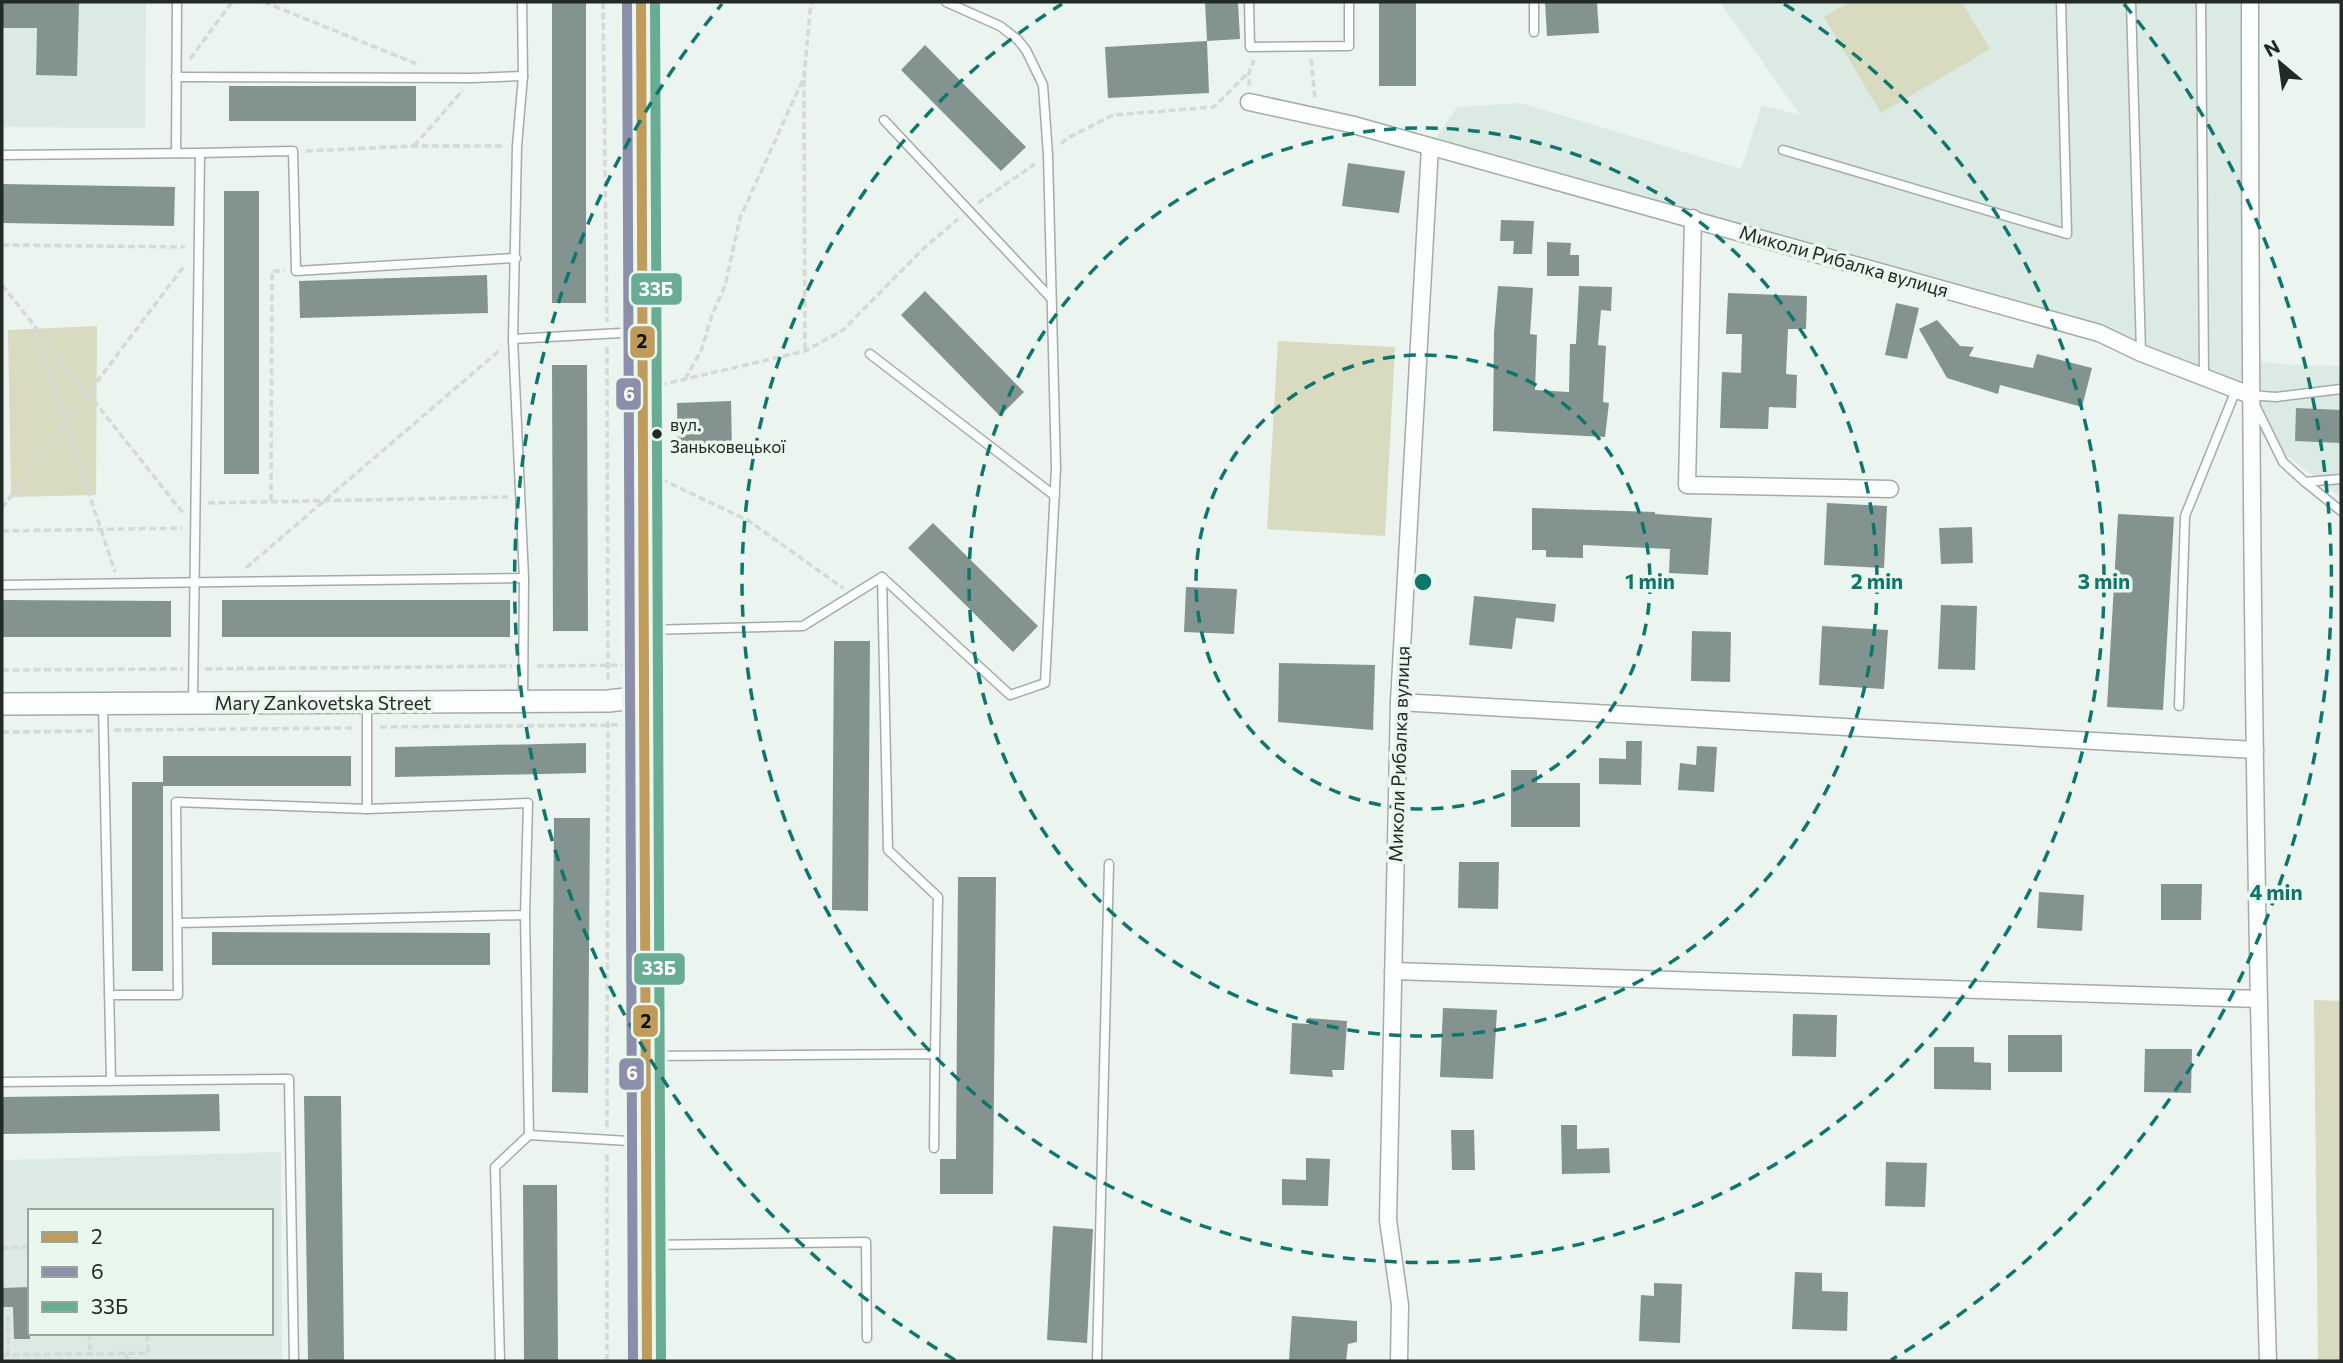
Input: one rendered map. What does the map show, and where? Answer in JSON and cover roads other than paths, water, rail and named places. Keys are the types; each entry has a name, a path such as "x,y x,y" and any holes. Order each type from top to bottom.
{"street":[{"path":"641,2 648,1361"},
{"path":"2250,2 2243,392 2255,750 2267,1361"},
{"name":"Миколи Рибалка вулиця","path":"1249,102 1350,124 2099,333 2141,353 2243,392"},
{"name":"Миколи Рибалка вулиця","path":"1399,1361 1400,1305 1388,1220 1399,702 1430,147"},
{"path":"1693,218 1687,485 1890,489"},
{"name":"Mary Zankovetska Street","path":"2,705 608,701 645,697"},
{"path":"1399,702 2255,750"},
{"path":"1393,971 2258,999"}],"lane":[{"path":"176,153 177,2"},
{"path":"522,2 523,76 517,146 513,339 524,578 523,701"},
{"path":"882,577 1010,695 1045,683 1056,468 1048,155 1043,85 1026,50 1018,40 1000,26 946,2"},
{"path":"1250,2 1250,47 1260,47 1349,46 1349,2"},
{"path":"1534,2 1534,32"},
{"path":"1783,150 2067,234 2061,2"},
{"path":"2130,2 2141,353"},
{"path":"2201,2 2204,376"},
{"path":"176,77 523,76"},
{"path":"884,120 1050,297"},
{"path":"2,155 293,151 296,271 516,258"},
{"path":"193,704 200,153"},
{"path":"513,339 642,332"},
{"path":"870,354 1055,496"},
{"path":"2243,392 2276,397 2341,389"},
{"path":"2243,392 2283,462 2341,510"},
{"path":"2179,706 2185,516 2243,392"},
{"path":"2305,482 2341,479"},
{"path":"643,631 803,626 882,577"},
{"path":"882,577 888,850 938,897 934,1148"},
{"path":"2,585 524,578"},
{"path":"367,702 367,809"},
{"path":"103,704 111,1081"},
{"path":"109,995 178,995 176,802 367,809 528,803 525,915 528,1135 495,1167 500,1361"},
{"path":"1097,1361 1109,864"},
{"path":"178,923 525,915"},
{"path":"646,1056 935,1054"},
{"path":"2,1082 289,1079 294,1361"},
{"path":"528,1135 646,1143"},
{"path":"647,1245 866,1242 867,1338"}],"place":[{"name":"вул. Заньковецької","path":"657,434"}]}
